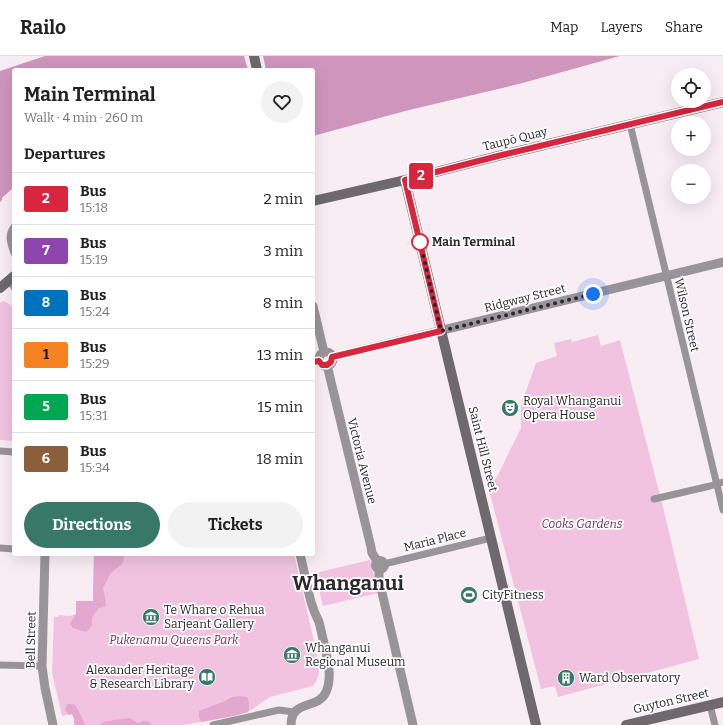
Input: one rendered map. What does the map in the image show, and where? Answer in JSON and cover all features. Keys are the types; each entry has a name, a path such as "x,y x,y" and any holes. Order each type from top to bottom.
{"main road":[{"path":"254,56 257,68"},
{"name":"Taupō Quay","path":"315,200 405,180 723,102"},
{"name":"Saint Hill Street","path":"405,180 536,725"},
{"path":"0,288 12,281"},
{"name":"Guyton Street","path":"626,725 655,722 723,702"}],"street":[{"name":"Wilson Street","path":"630,124 720,483 723,510"},
{"path":"12,230 10,238 12,246"},
{"name":"Ridgway Street","path":"323,360 723,262"},
{"name":"Victoria Avenue","path":"315,317 323,360 372,553 380,565 380,584 413,725"},
{"path":"0,452 12,452"},
{"path":"654,499 720,483"},
{"name":"Maria Place","path":"380,565 491,538"},
{"path":"0,548 12,548"},
{"name":"Bell Street","path":"45,556 42,666 53,725"},
{"path":"291,725 294,712 300,707 320,699 326,692 330,680 329,668 319,624 311,602 300,556"},
{"path":"0,665 42,666"},
{"path":"710,705 715,725"},
{"path":"213,725 279,710 294,712"}],"green space":[{"path":"3,301 11,305 12,308 12,441 0,440 0,303"},
{"name":"Cooks Gardens","path":"598,335 601,346 620,340 663,507 699,659 558,697 555,686 541,689 487,482 496,479 521,428 521,405 536,363 557,356 554,343 571,339 572,342"},
{"name":"Pukenamu Queens Park","path":"94,556 294,556 318,659 319,673 317,680 313,686 270,697 248,712 234,716 183,725 75,725 72,714 62,716 52,673 54,617 58,617 59,615 70,616 76,614 76,601 93,601"},
{"path":"370,560 378,593 323,606 315,573"}],"shaded area":[{"path":"45,56 620,56 519,84 409,110 315,135 315,68 12,68 12,189 2,198 0,202 0,71"},
{"path":"94,556 123,556 124,559 122,564 111,573 103,588 106,606 99,608 95,613 92,618 92,626 86,632 73,628 70,624 76,614 76,601 93,601"},
{"path":"232,697 247,697 249,704 248,712 201,722 199,711"},
{"path":"67,704 74,704 85,725 75,725 72,714 69,715 65,710"},
{"path":"129,718 138,723 144,721 150,722 151,725 100,725 103,722"}],"pier":[{"path":"244,56 263,56 266,68 247,68"}],"bus line":[{"name":"2","path":"315,362 319,361 322,365 326,366 332,361 332,357 441,331 405,180 723,102"}],"place":[{"name":"Main Terminal","path":"420,242"},
{"name":"Royal Whanganui Opera House","path":"510,408"},
{"name":"CityFitness","path":"469,595"},
{"name":"Te Whare o Rehua Sarjeant Gallery","path":"151,617"},
{"name":"Whanganui Regional Museum","path":"292,655"},
{"name":"Alexander Heritage & Research Library","path":"207,677"},
{"name":"Ward Observatory","path":"566,678"}],"district":[{"name":"Whanganui","path":"348,583"}],"route":[{"path":"420,242 441,331 593,294"}]}
